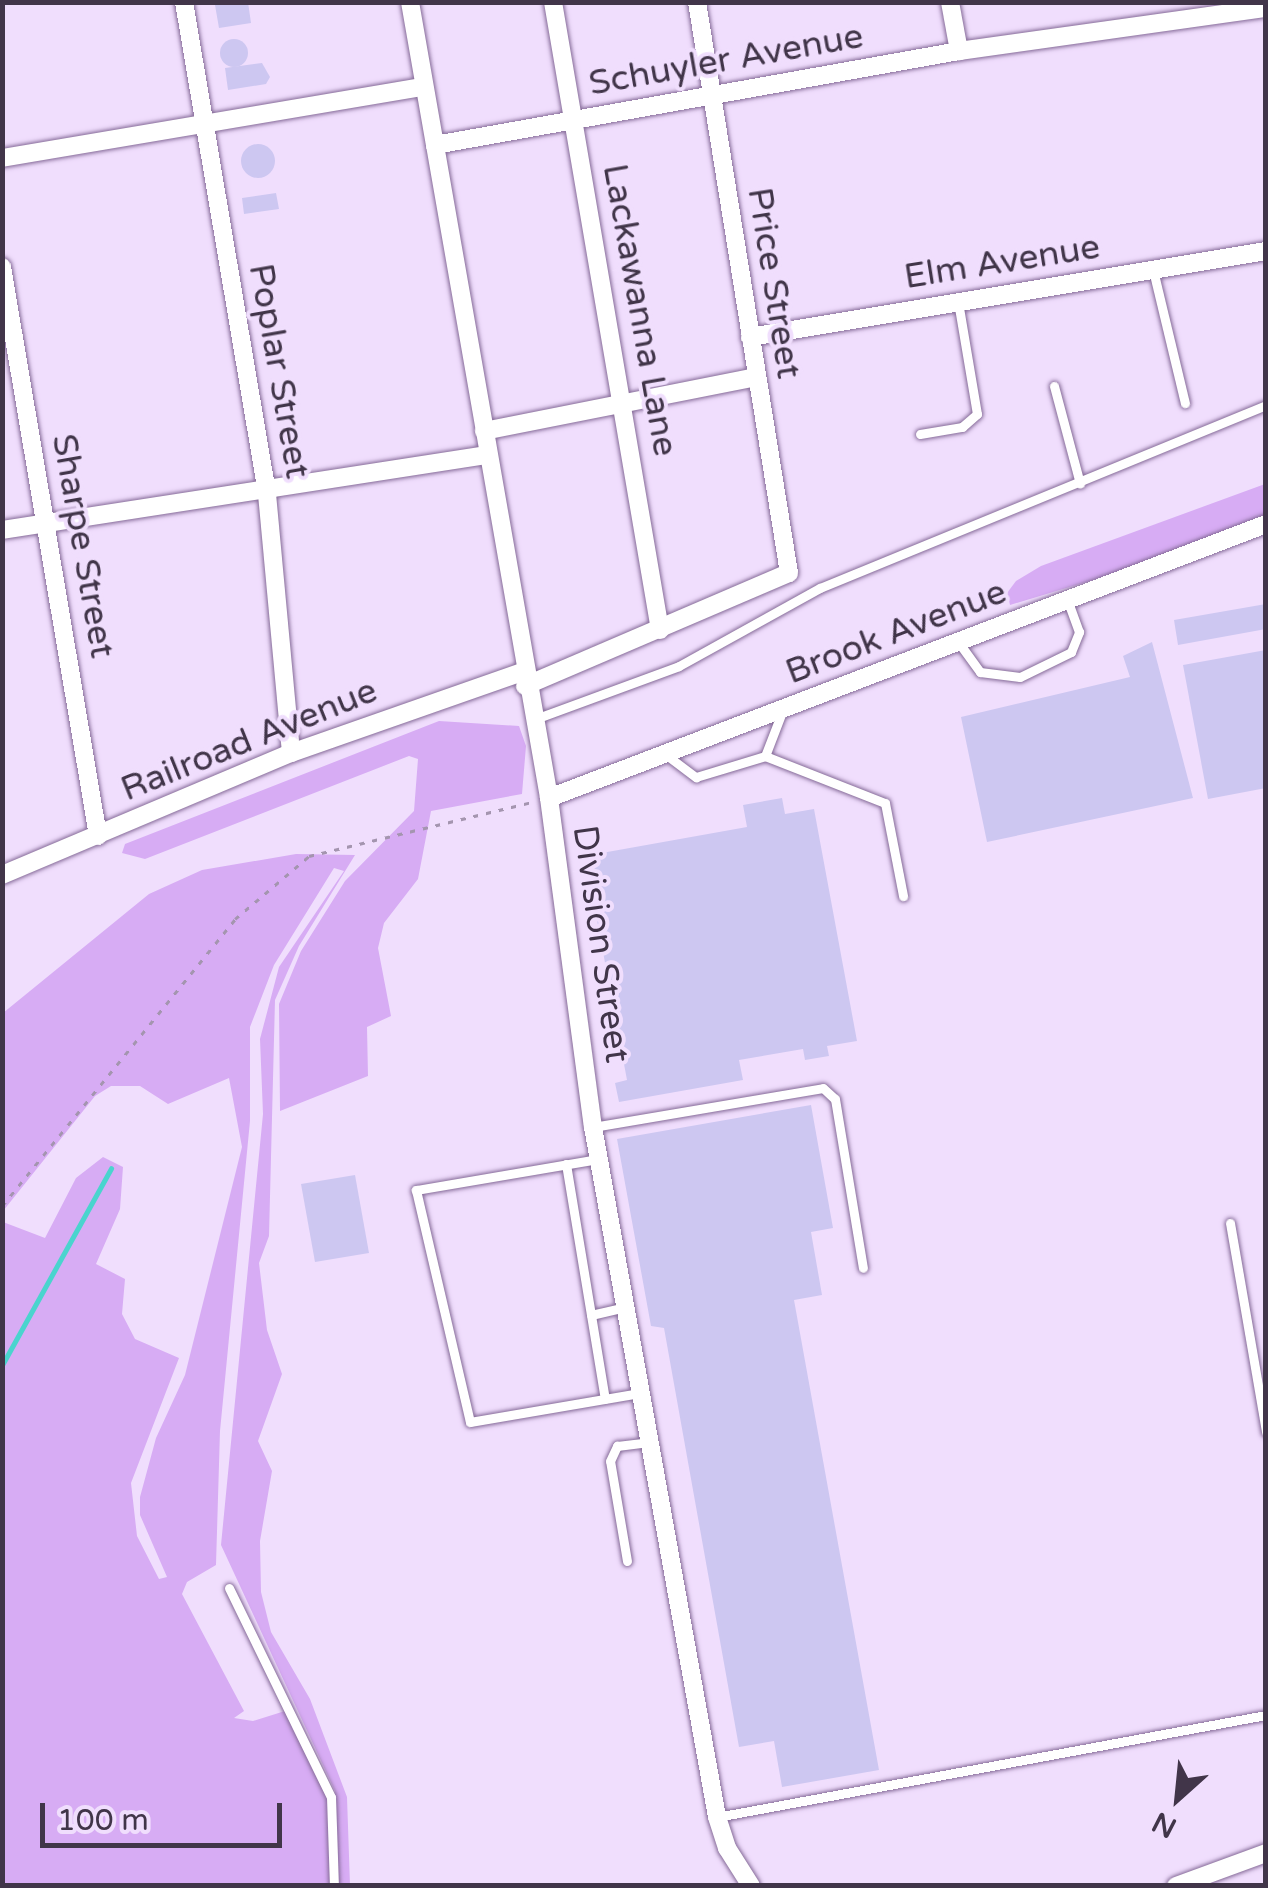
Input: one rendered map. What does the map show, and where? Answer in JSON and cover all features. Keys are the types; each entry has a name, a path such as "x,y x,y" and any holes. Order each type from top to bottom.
{"street":[{"name":"Poplar Street","path":"184,2 267,494 291,753"},
{"name":"Division Street","path":"410,2 524,679 549,798 592,1128 717,1817 726,1848 751,1886"},
{"name":"Lackawanna Lane","path":"553,2 627,405 660,630"},
{"name":"Price Street","path":"697,2 789,573"},
{"path":"950,2 959,51"},
{"path":"1168,2 1172,24"},
{"name":"Schuyler Avenue","path":"435,144 713,98 959,51 1266,8"},
{"path":"2,158 424,87"},
{"name":"Elm Avenue","path":"750,338 1266,251"},
{"name":"Sharpe Street","path":"2,267 98,836"},
{"path":"484,431 756,377"},
{"path":"2,530 267,494 488,455"},
{"name":"Brook Avenue","path":"549,798 1266,524"},
{"name":"Railroad Avenue","path":"2,875 291,753 524,679 660,630 789,573"},
{"path":"1176,1886 1266,1852"}],"lane":[{"path":"1154,270 1185,403"},
{"path":"920,434 962,427 978,414 958,302"},
{"path":"1054,386 1080,484"},
{"path":"532,720 679,666 820,588 1266,406"},
{"path":"959,642 980,672 1020,677 1071,652 1078,632 1068,601"},
{"path":"764,756 784,709"},
{"path":"665,754 696,777 764,756 885,803 903,896"},
{"path":"592,1128 823,1088 836,1099 863,1268"},
{"path":"598,1159 416,1190 470,1422 640,1393"},
{"path":"566,1164 605,1399"},
{"path":"1230,1223 1266,1432"},
{"path":"591,1315 625,1307"},
{"path":"627,1561 610,1461 617,1446 649,1442"},
{"path":"229,1588 331,1797 334,1886"},
{"path":"717,1817 1266,1715"}],"path":[{"path":"2,1206 235,919 309,856 549,798"}],"shaded area":[{"path":"1265,484 1265,516 1152,562 1010,605 1007,593 1016,581 1041,566"},
{"path":"439,721 519,726 526,746 522,794 431,811 418,879 384,923 378,948 391,1016 367,1027 368,1076 280,1111 279,1004 301,951 345,881 414,811 418,759 409,756 145,859 122,853 125,844"},
{"path":"296,854 355,855 299,946 275,1000 269,1236 259,1263 267,1330 282,1374 258,1441 272,1471 260,1541 261,1592 271,1632 310,1699 347,1797 350,1885 338,1885 335,1791 221,1545 263,1114 260,1039 279,967 344,871 334,868 274,965 250,1027 250,1121 220,1431 216,1565 187,1582 182,1594 244,1711 234,1718 253,1721 285,1711 329,1802 330,1885 3,1885 3,1222 45,1238 76,1178 103,1157 123,1167 120,1209 96,1264 125,1279 122,1314 135,1339 179,1358 131,1483 137,1536 159,1579 167,1577 140,1515 140,1497 156,1438 185,1375 242,1147 229,1078 168,1104 140,1086 111,1086 95,1096 3,1211 3,1013 149,894 202,870"}],"building":[{"path":"248,2 251,23 219,28 215,5"},
{"path":"234,39 244,43 248,53 244,63 234,67 224,63 220,53 224,43"},
{"path":"262,63 270,77 266,84 228,90 225,68"},
{"path":"258,144 270,149 275,161 270,173 258,178 246,173 241,161 246,149"},
{"path":"276,193 279,209 244,214 242,198"},
{"path":"1266,604 1266,629 1178,645 1174,620"},
{"path":"1152,642 1193,798 987,842 961,717 1130,677 1123,656"},
{"path":"1266,650 1266,788 1208,799 1183,665"},
{"path":"782,798 785,814 814,809 857,1041 827,1046 829,1056 805,1060 803,1049 739,1060 743,1080 619,1102 615,1083 627,1080 585,856 747,827 743,805"},
{"path":"811,1105 833,1228 811,1232 822,1295 794,1300 879,1770 782,1787 774,1741 739,1747 664,1328 651,1326 617,1139"},
{"path":"355,1175 369,1253 315,1262 301,1184"}],"waterway":[{"path":"2,1365 111,1168"}]}
